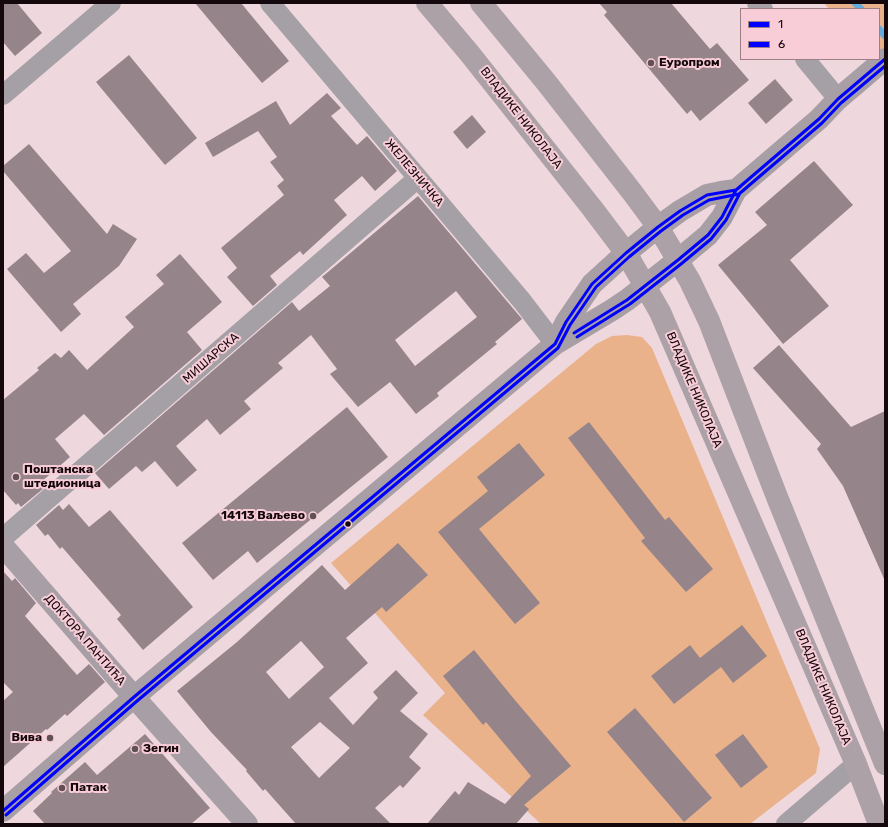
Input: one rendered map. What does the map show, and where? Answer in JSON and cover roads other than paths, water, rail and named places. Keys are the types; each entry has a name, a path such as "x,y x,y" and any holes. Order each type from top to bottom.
{"main road":[{"name":"ВЛАДИКЕ НИКОЛАЈА","path":"427,3 497,88 626,253 660,312 856,764 879,824"},
{"path":"481,3 546,82 632,192 658,227 690,281 709,321 777,497 885,764"},
{"path":"3,811 134,697 555,344 627,300 708,235 722,217 736,190 819,119 838,99 877,66"},
{"path":"555,344 566,322 592,284 626,253 658,227 707,195 736,190"},
{"name":"ДОКТОРА ПАНТИЋА","path":"3,546 247,824"}],"street":[{"path":"3,95 111,3"},
{"name":"ЖЕЛЕЗНИЧКА","path":"270,3 517,295 555,344"},
{"path":"806,60 838,99"},
{"name":"МИШАРСКА","path":"3,538 418,178"},
{"path":"786,824 856,764"}],"waterway":[{"path":"855,3 860,8"},
{"path":"880,30 885,36"}],"place":[{"name":"Еуропром","path":"651,63"},
{"name":"Поштанска штедионица","path":"16,477"},
{"name":"14113 Ваљево","path":"313,516"},
{"name":"Вива","path":"50,738"},
{"name":"Зегин","path":"135,749"},
{"name":"Патак","path":"62,788"}]}
